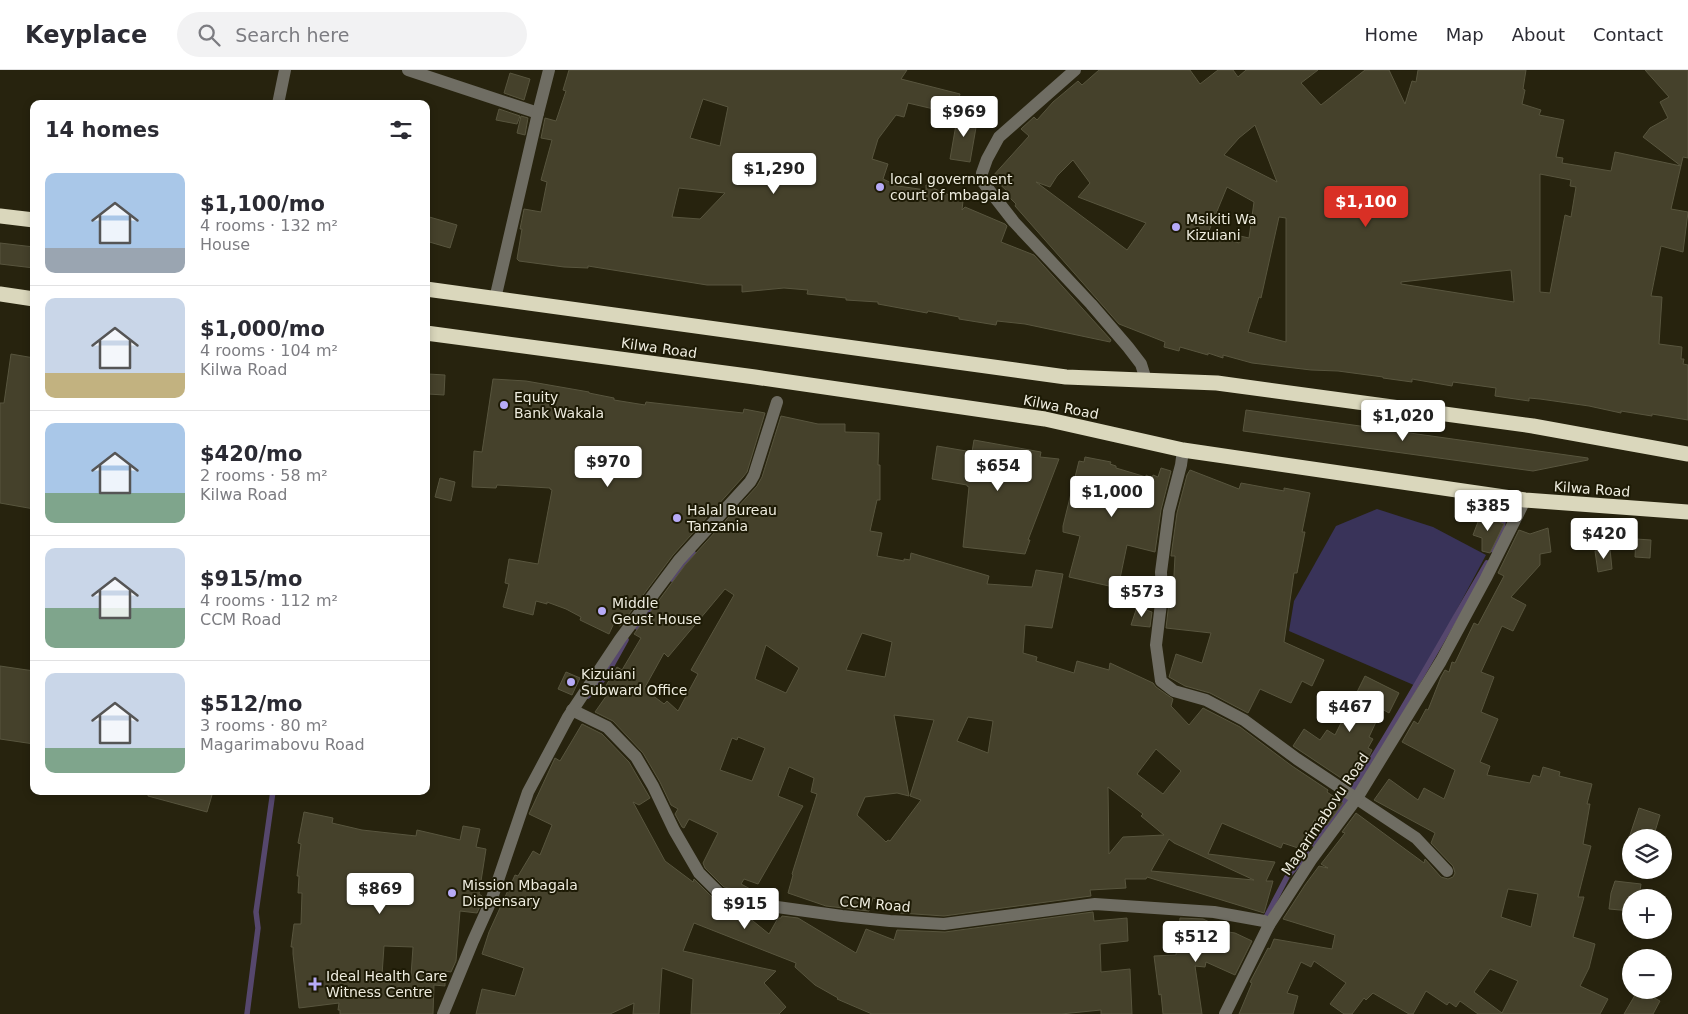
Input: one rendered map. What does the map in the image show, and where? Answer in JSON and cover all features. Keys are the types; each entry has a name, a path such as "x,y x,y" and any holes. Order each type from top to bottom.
{"highway":[{"path":"0,216 30,220"},
{"name":"Kilwa Road","path":"430,290 1066,377 1217,383 1513,423 1688,454"},
{"path":"0,294 30,298"},
{"name":"Kilwa Road","path":"430,334 755,377 1044,419 1183,450 1524,500 1688,512"}],"street":[{"path":"279,100 284,70"},
{"path":"408,70 538,113"},
{"path":"495,299 549,70"},
{"path":"1074,70 999,137 987,159 982,173 982,181 1014,222 1086,298 1128,347 1140,364 1146,380"},
{"path":"443,1014 491,901 528,792 572,710 620,639 679,560 750,482 777,402"},
{"path":"1183,450 1169,512 1161,572 1162,595 1156,645 1161,681 1174,691 1206,700 1244,720 1297,759 1416,838 1447,872"},
{"name":"Magarimabovu Road","path":"1225,1014 1269,925 1311,860 1357,798 1441,661 1486,578 1524,500"},
{"name":"CCM Road","path":"572,710 607,728 636,757 699,873 720,894 770,906 842,916 944,924 1095,904 1214,912 1264,922 1269,925"}],"shaded area":[{"path":"1377,509 1433,527 1486,555 1416,686 1289,631 1294,601 1336,526"}],"building":[{"path":"569,70 907,70 901,79 960,94 955,114 908,103 904,117 896,115 878,139 872,159 888,164 883,179 898,186 926,190 926,185 963,201 962,210 965,207 1005,224 1007,226 1001,242 1034,255 1111,340 1110,342 1025,324 997,321 996,325 959,319 959,317 928,311 927,313 878,304 878,302 846,300 846,298 807,294 808,290 784,288 742,292 742,285 707,285 588,266 588,268 564,267 519,261 517,259 524,209 541,212 547,182 541,180 552,140 541,138 545,118 556,121 566,91 563,90","holes":["703,99 728,107 720,146 690,138","679,188 725,193 700,219 672,217"]},
{"path":"1099,70 1190,70 1200,84 1218,70 1233,70 1238,77 1246,70 1318,70 1301,83 1321,105 1365,70 1389,70 1405,104 1412,81 1416,82 1418,70 1526,70 1522,104 1541,110 1539,115 1564,120 1556,157 1563,158 1562,163 1611,171 1615,152 1681,166 1671,209 1688,212 1683,252 1661,246 1651,296 1662,297 1659,344 1682,347 1681,359 1684,359 1683,364 1688,365 1688,420 1652,414 1652,416 1621,411 1621,413 1540,399 1529,398 1529,401 1495,396 1496,388 1453,382 1452,386 1412,379 1412,382 1338,371 1311,370 1252,363 1223,355 1223,358 1208,353 1208,355 1180,347 1179,351 1164,347 1165,342 1119,324 1015,206 1016,204 1006,194 1008,192 992,177 1029,136 1021,129 1034,117 1037,120 1053,102 1078,81 1082,85","holes":["1255,125 1277,182 1224,155 1239,138","1073,160 1090,183 1078,197 1146,223 1127,250 1036,182 1050,187 1057,176","1540,174 1571,180 1570,186 1576,187 1571,217 1565,215 1550,293 1540,292","1227,187 1254,202 1249,238 1240,236 1239,243 1208,233","1279,217 1286,218 1286,342 1248,332 1259,297 1261,298","1511,270 1514,302 1401,284 1401,282"]},
{"path":"1645,70 1688,70 1688,158 1683,157 1681,166 1643,137 1650,128 1668,118 1660,102 1669,97"},
{"path":"510,73 530,79 524,100 504,93"},
{"path":"499,109 520,116 517,124 496,120"},
{"path":"958,113 978,116 970,162 950,159"},
{"path":"521,116 528,118 525,135 517,133"},
{"path":"430,217 457,225 450,248 430,242"},
{"path":"0,243 30,247 30,268 0,264"},
{"path":"11,354 30,357 30,508 0,503 0,403 4,403"},
{"path":"430,374 445,375 444,395 430,394"},
{"path":"493,379 526,381 589,392 614,398 614,400 645,405 646,402 743,413 744,409 765,413 747,472 673,555 620,626 614,623 609,634 580,620 581,617 566,609 547,602 547,604 536,601 533,615 503,607 509,584 505,583 509,559 538,564 552,490 550,488 497,485 496,488 472,487 474,451 482,452"},
{"path":"1246,410 1588,458 1588,460 1533,471 1243,431"},
{"path":"781,416 818,424 845,424 845,432 879,433 880,500 877,500 870,531 882,533 877,556 904,561 904,559 910,560 911,553 989,576 987,584 1032,587 1036,570 1063,574 1052,628 1025,625 1023,653 1037,657 1036,661 1074,673 1077,661 1109,670 1110,663 1153,683 1173,699 1171,706 1189,725 1203,708 1240,727 1328,790 1327,792 1343,803 1327,825 1314,820 1304,850 1283,843 1281,848 1222,823 1208,854 1275,862 1266,881 1273,881 1264,913 1147,877 1146,879 1125,879 1126,888 1090,890 1091,896 944,916 900,913 902,908 873,898 869,911 826,906 788,893 792,874 817,794 811,792 814,778 789,767 778,796 803,806 758,884 744,879 741,884 754,891 752,893 724,887 705,868 703,863 718,833 689,819 684,828 682,827 675,814 678,809 671,805 643,753 613,721 595,712 609,692 604,689 617,667 622,670 641,638 634,634 685,565 757,486 762,477","holes":["725,589 734,595 691,670 698,674 678,711 667,701 664,704 644,689 664,653 668,657","862,633 892,642 885,677 846,670","766,645 799,668 786,693 755,679","894,715 934,720 910,796 921,800 890,841 886,842 857,815 865,797 897,793 909,796","968,717 993,721 988,753 957,741","738,737 765,748 752,781 720,770 732,738 737,740","1156,749 1181,771 1163,794 1137,774","1108,787 1143,814 1141,816 1164,835 1123,837 1109,854","1169,839 1254,880 1151,871"]},
{"path":"974,440 1041,452 1040,457 1059,459 1028,540 1030,540 1025,554 963,547 969,487 967,485 932,479 937,446 972,452"},
{"path":"1085,457 1111,462 1110,464 1116,466 1116,468 1152,478 1153,475 1158,477 1161,468 1171,471 1161,510 1155,552 1127,545 1118,588 1069,577 1080,536 1063,532 1063,526 1079,461 1084,462"},
{"path":"1190,470 1239,489 1241,483 1284,491 1284,488 1310,493 1302,532 1305,532 1297,573 1294,573 1284,642 1324,660 1312,686 1302,681 1291,703 1260,689 1248,713 1210,693 1185,686 1169,677 1176,654 1202,663 1211,633 1166,628 1170,594 1173,594 1175,556 1171,556 1177,513"},
{"path":"440,478 455,482 451,501 435,497"},
{"path":"1481,514 1504,524 1490,553 1482,551 1482,538 1473,535"},
{"path":"1548,528 1551,552 1540,554 1540,565 1511,597 1526,605 1513,631 1502,626 1481,672 1494,677 1481,712 1498,719 1480,762 1490,766 1487,775 1530,783 1533,775 1540,777 1543,767 1560,772 1559,776 1592,784 1587,804 1590,804 1583,844 1591,846 1578,897 1584,897 1573,937 1595,944 1589,968 1580,986 1608,999 1600,1014 1478,1014 1460,1001 1456,1007 1449,1002 1447,1005 1426,991 1413,1014 1409,1014 1373,993 1366,1000 1364,998 1352,1014 1344,1014 1330,1004 1346,983 1314,961 1311,967 1301,962 1287,993 1298,996 1293,1014 1239,1014 1252,983 1250,982 1274,939 1332,949 1335,935 1283,919 1319,866 1328,868 1321,864 1345,833 1342,832 1356,813 1424,863 1425,859 1441,877 1448,879 1453,877 1455,873 1453,866 1431,843 1435,833 1374,800 1389,779 1418,800 1424,788 1444,799 1455,770 1402,742 1414,721 1418,724 1426,709 1428,710 1441,677 1445,670 1449,672 1452,662 1455,663 1474,623 1478,625 1504,576 1498,573 1519,530 1530,534","holes":["1508,889 1538,894 1531,927 1501,917","1490,969 1518,981 1502,1013 1474,992"]},
{"path":"1636,539 1651,540 1650,558 1635,557"},
{"path":"1610,549 1612,569 1598,572 1595,551"},
{"path":"1137,607 1152,612 1150,627 1131,625"},
{"path":"0,666 30,670 30,743 0,739"},
{"path":"566,672 580,678 572,695 558,689"},
{"path":"1365,676 1399,693 1389,713 1382,709 1369,737 1373,739 1368,748 1372,750 1363,768 1350,784 1293,746 1304,729 1320,740 1327,730 1335,735 1341,723 1345,725 1358,697 1355,696"},
{"path":"582,724 602,734 629,762 650,798 639,805 633,802 665,861 693,882 694,879 715,900 744,908 742,912 769,934 778,918 782,916 798,918 856,953 866,929 894,940 897,930 945,932 1093,912 1094,921 1127,918 1128,941 1100,944 1101,972 1130,969 1132,1014 1101,1014 1101,1010 1061,1014 872,1014 837,999 815,985 795,967 796,963 694,923 683,951 776,971 764,983 786,1007 779,1014 691,1014 693,979 662,968 659,1014 633,1014 634,1003 610,1014 476,1014 482,989 515,996 524,968 482,954 489,932 515,875 518,876 533,851 540,855 552,825 529,814 555,758 560,761"},
{"path":"148,795 212,795 207,812"},
{"path":"1639,808 1660,815 1656,829 1632,829"},
{"path":"304,812 333,818 332,823 362,830 416,836 417,830 460,840 463,826 480,829 476,847 486,849 479,894 482,896 481,904 477,913 460,911 456,961 451,972 445,971 445,986 434,985 433,1014 340,1014 340,1010 338,1010 339,1003 299,1008 293,947 291,947 294,924 301,924 302,893 298,893 299,876 297,876 301,844 298,843","holes":["384,946 413,947 411,976 382,975"]},
{"path":"1615,881 1641,884 1640,889 1622,889 1622,910 1609,909"},
{"path":"1180,918 1203,919 1216,925 1215,930 1235,933 1252,941 1235,975 1206,962 1205,967 1195,966 1202,1014 1163,1014 1154,956 1176,955"},
{"path":"1633,999 1656,999 1660,1001 1653,1014 1624,1014"}],"waterway":[{"path":"1493,550 1502,530 1505,507"},
{"path":"672,579 693,553"},
{"path":"1315,845 1383,741 1487,563"},
{"path":"637,627 653,604"},
{"path":"588,696 606,676 626,640"},
{"path":"247,1014 258,928 256,912 272,795"},
{"path":"1264,921 1287,877 1308,854"}],"place":[{"name":"local government court of mbagala","path":"880,187"},
{"name":"Msikiti Wa Kizuiani","path":"1176,227"},
{"name":"Equity Bank Wakala","path":"504,405"},
{"name":"Halal Bureau Tanzania","path":"677,518"},
{"name":"Middle Geust House","path":"602,611"},
{"name":"Kizuiani Subward Office","path":"571,682"},
{"name":"Mission Mbagala Dispensary","path":"452,893"},
{"name":"Ideal Health Care Witness Centre","path":"315,984"}]}
